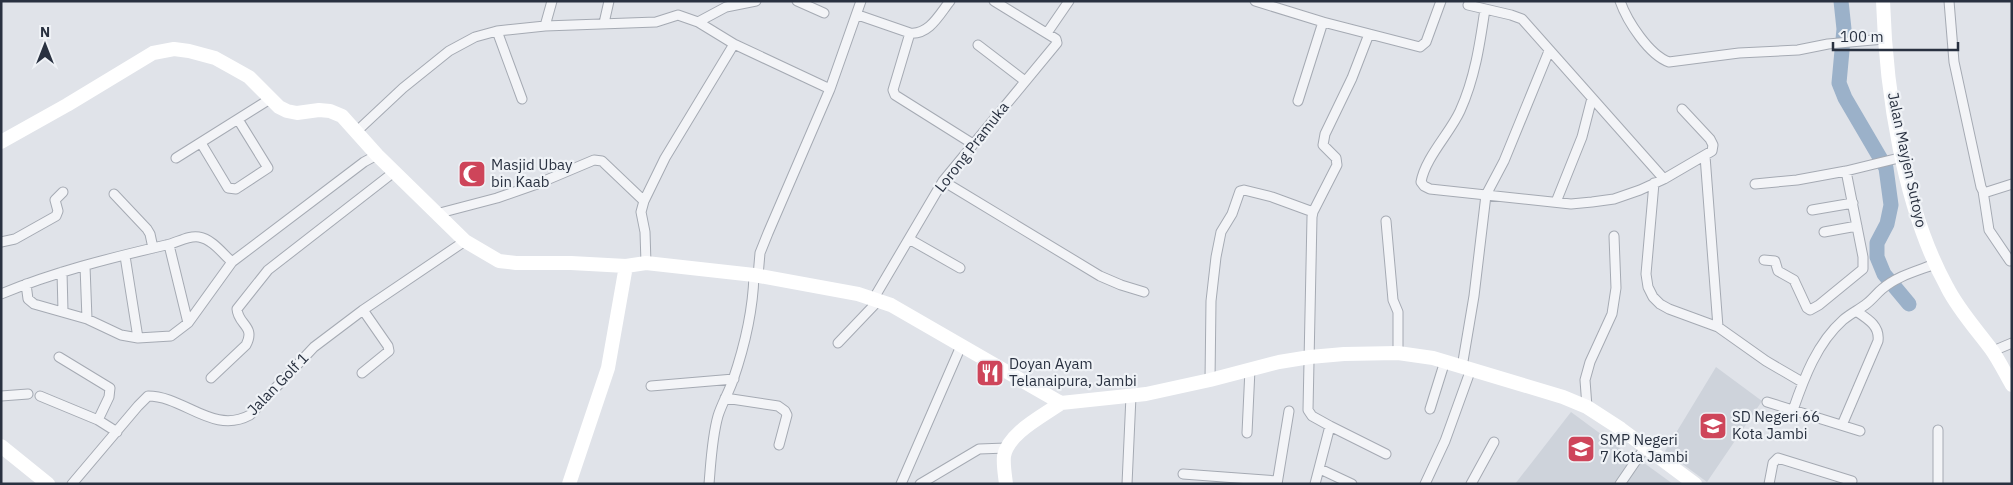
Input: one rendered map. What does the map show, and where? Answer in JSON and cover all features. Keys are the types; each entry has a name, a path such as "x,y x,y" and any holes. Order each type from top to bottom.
{"street":[{"path":"545,26 552,1"},
{"path":"604,23 609,1"},
{"path":"698,22 726,7 756,1"},
{"path":"797,1 824,13"},
{"path":"709,484 712,448 718,416 734,379 753,299 760,253 830,89 858,15 861,1"},
{"path":"858,15 918,34 924,31 950,1"},
{"path":"994,1 1047,33 1069,1"},
{"path":"1255,1 1414,47 1424,46 1441,1"},
{"path":"1620,1 1626,16 1652,50 1660,59 1669,62 1739,53 1798,50 1828,44 1884,39"},
{"name":"Jalan Mayjen Sutoyo","path":"1883,1 1884,39 1894,116 1897,158 1917,221 1948,290 1993,351 2012,385"},
{"path":"1949,1 1954,62 1983,191 1989,230 2010,261"},
{"path":"1468,5 1511,14 1522,19 1664,179"},
{"path":"1485,9 1476,65 1460,111 1425,170 1421,182 1424,186 1430,189 1571,204 1614,199 1664,179 1712,151 1713,145 1710,140 1682,110"},
{"path":"356,132 402,88 449,51 475,37 496,31 545,26 656,22 678,15 698,22 734,44 830,89"},
{"path":"1298,101 1323,22"},
{"path":"496,31 522,99"},
{"path":"910,33 893,90 895,95 973,144"},
{"name":"Lorong Pramuka","path":"838,344 876,299 943,181 1056,44 1056,39 1047,33"},
{"path":"1370,34 1352,78 1325,134 1323,145 1336,158 1337,165 1313,212 1308,410 1312,416 1386,454"},
{"path":"646,263 645,232 641,212 644,201 665,158 734,44"},
{"path":"978,45 1025,81"},
{"path":"1,142 153,54 163,50 174,49 189,51 216,58 249,77 270,99 286,111 297,113 319,110 330,111 342,116 377,155 465,242 499,261 626,266 646,263 756,276 858,294 876,299 1061,403"},
{"path":"1425,484 1445,441 1467,368 1486,195 1504,161 1549,51"},
{"path":"1556,202 1582,137 1592,98"},
{"path":"176,158 270,99"},
{"path":"201,143 228,188 236,190 268,168 238,120"},
{"path":"26,284 28,299 34,304 87,319 121,335 138,338 170,336 188,323 232,262 364,162 377,155"},
{"path":"1705,156 1718,327"},
{"path":"1755,184 1846,171 1897,158"},
{"path":"436,214 505,195 594,160 602,161 644,201"},
{"path":"1764,260 1776,261 1778,271 1794,280 1807,308 1812,310 1863,268 1846,171"},
{"path":"211,378 246,345 249,339 249,330 238,315 237,309 268,270 394,172"},
{"path":"943,181 1100,276 1144,292"},
{"path":"1654,183 1646,274 1648,287 1653,297 1669,309 1718,327 1766,361 1802,382"},
{"path":"1983,191 1991,192 2012,184"},
{"path":"1210,380 1212,301 1216,257 1221,232 1232,214 1240,191 1272,197 1313,212"},
{"path":"1,242 15,239 56,216 58,211 55,200 63,192"},
{"path":"114,194 147,229 153,248"},
{"path":"1812,210 1853,203"},
{"path":"1386,221 1393,300 1398,312 1398,353"},
{"path":"1824,232 1857,226"},
{"path":"1587,407 1585,380 1590,362 1612,314 1616,288 1614,236"},
{"path":"1,294 62,272 198,237 210,241 232,262"},
{"path":"909,238 960,268"},
{"name":"Jalan Golf 1","path":"72,484 148,396 168,399 194,412 217,419 240,421 250,416 314,347 364,310 465,242"},
{"path":"169,245 188,323"},
{"path":"125,256 138,338"},
{"path":"1793,410 1802,382 1822,344 1834,328 1883,288 1899,278 1935,264"},
{"path":"85,266 87,319"},
{"path":"569,484 608,368 626,266"},
{"path":"62,272 63,311"},
{"path":"362,373 389,351 388,346 364,310"},
{"path":"1842,425 1878,341 1878,329 1856,311"},
{"path":"1993,351 2012,343"},
{"path":"902,484 961,346"},
{"path":"1006,484 1004,458 1006,448 1012,437 1061,403 1131,396 1210,380 1279,362 1310,357 1398,353 1445,361 1563,397 1587,407 1646,446 1695,484"},
{"path":"59,357 110,388 110,397 98,420"},
{"path":"1430,409 1445,361"},
{"path":"1247,433 1250,369"},
{"path":"652,386 734,379"},
{"path":"1,396 28,394"},
{"path":"40,396 98,420 117,432"},
{"path":"1127,484 1131,396"},
{"path":"726,398 778,406 785,411 787,415 779,445"},
{"path":"1767,402 1860,430"},
{"path":"1183,474 1277,482 1289,411"},
{"path":"1315,484 1330,426"},
{"path":"1938,430 1938,484"},
{"path":"1471,484 1494,442"},
{"path":"1,446 48,484"},
{"path":"1620,484 1646,446"},
{"path":"920,484 979,449 1006,448"},
{"path":"1769,484 1774,463 1778,458 1852,481"},
{"path":"1320,468 1352,484"}],"shaded area":[{"name":"SD Negeri 66 Kota Jambi","path":"1716,367 1762,401 1707,482 1665,451"},
{"name":"SMP Negeri 7 Kota Jambi","path":"1571,412 1632,457 1614,484 1515,484"},
{"path":"1640,460 1673,484 1623,484"}],"waterway":[{"path":"1841,1 1844,29 1839,83 1845,98 1886,168 1891,205 1887,224 1877,243 1877,257 1884,274 1909,304"}],"place":[{"name":"Masjid Ubay bin Kaab","path":"472,174"},
{"name":"Doyan Ayam Telanaipura, Jambi","path":"990,373"},
{"name":"SD Negeri 66 Kota Jambi","path":"1713,426"},
{"name":"SMP Negeri 7 Kota Jambi","path":"1581,449"}]}
